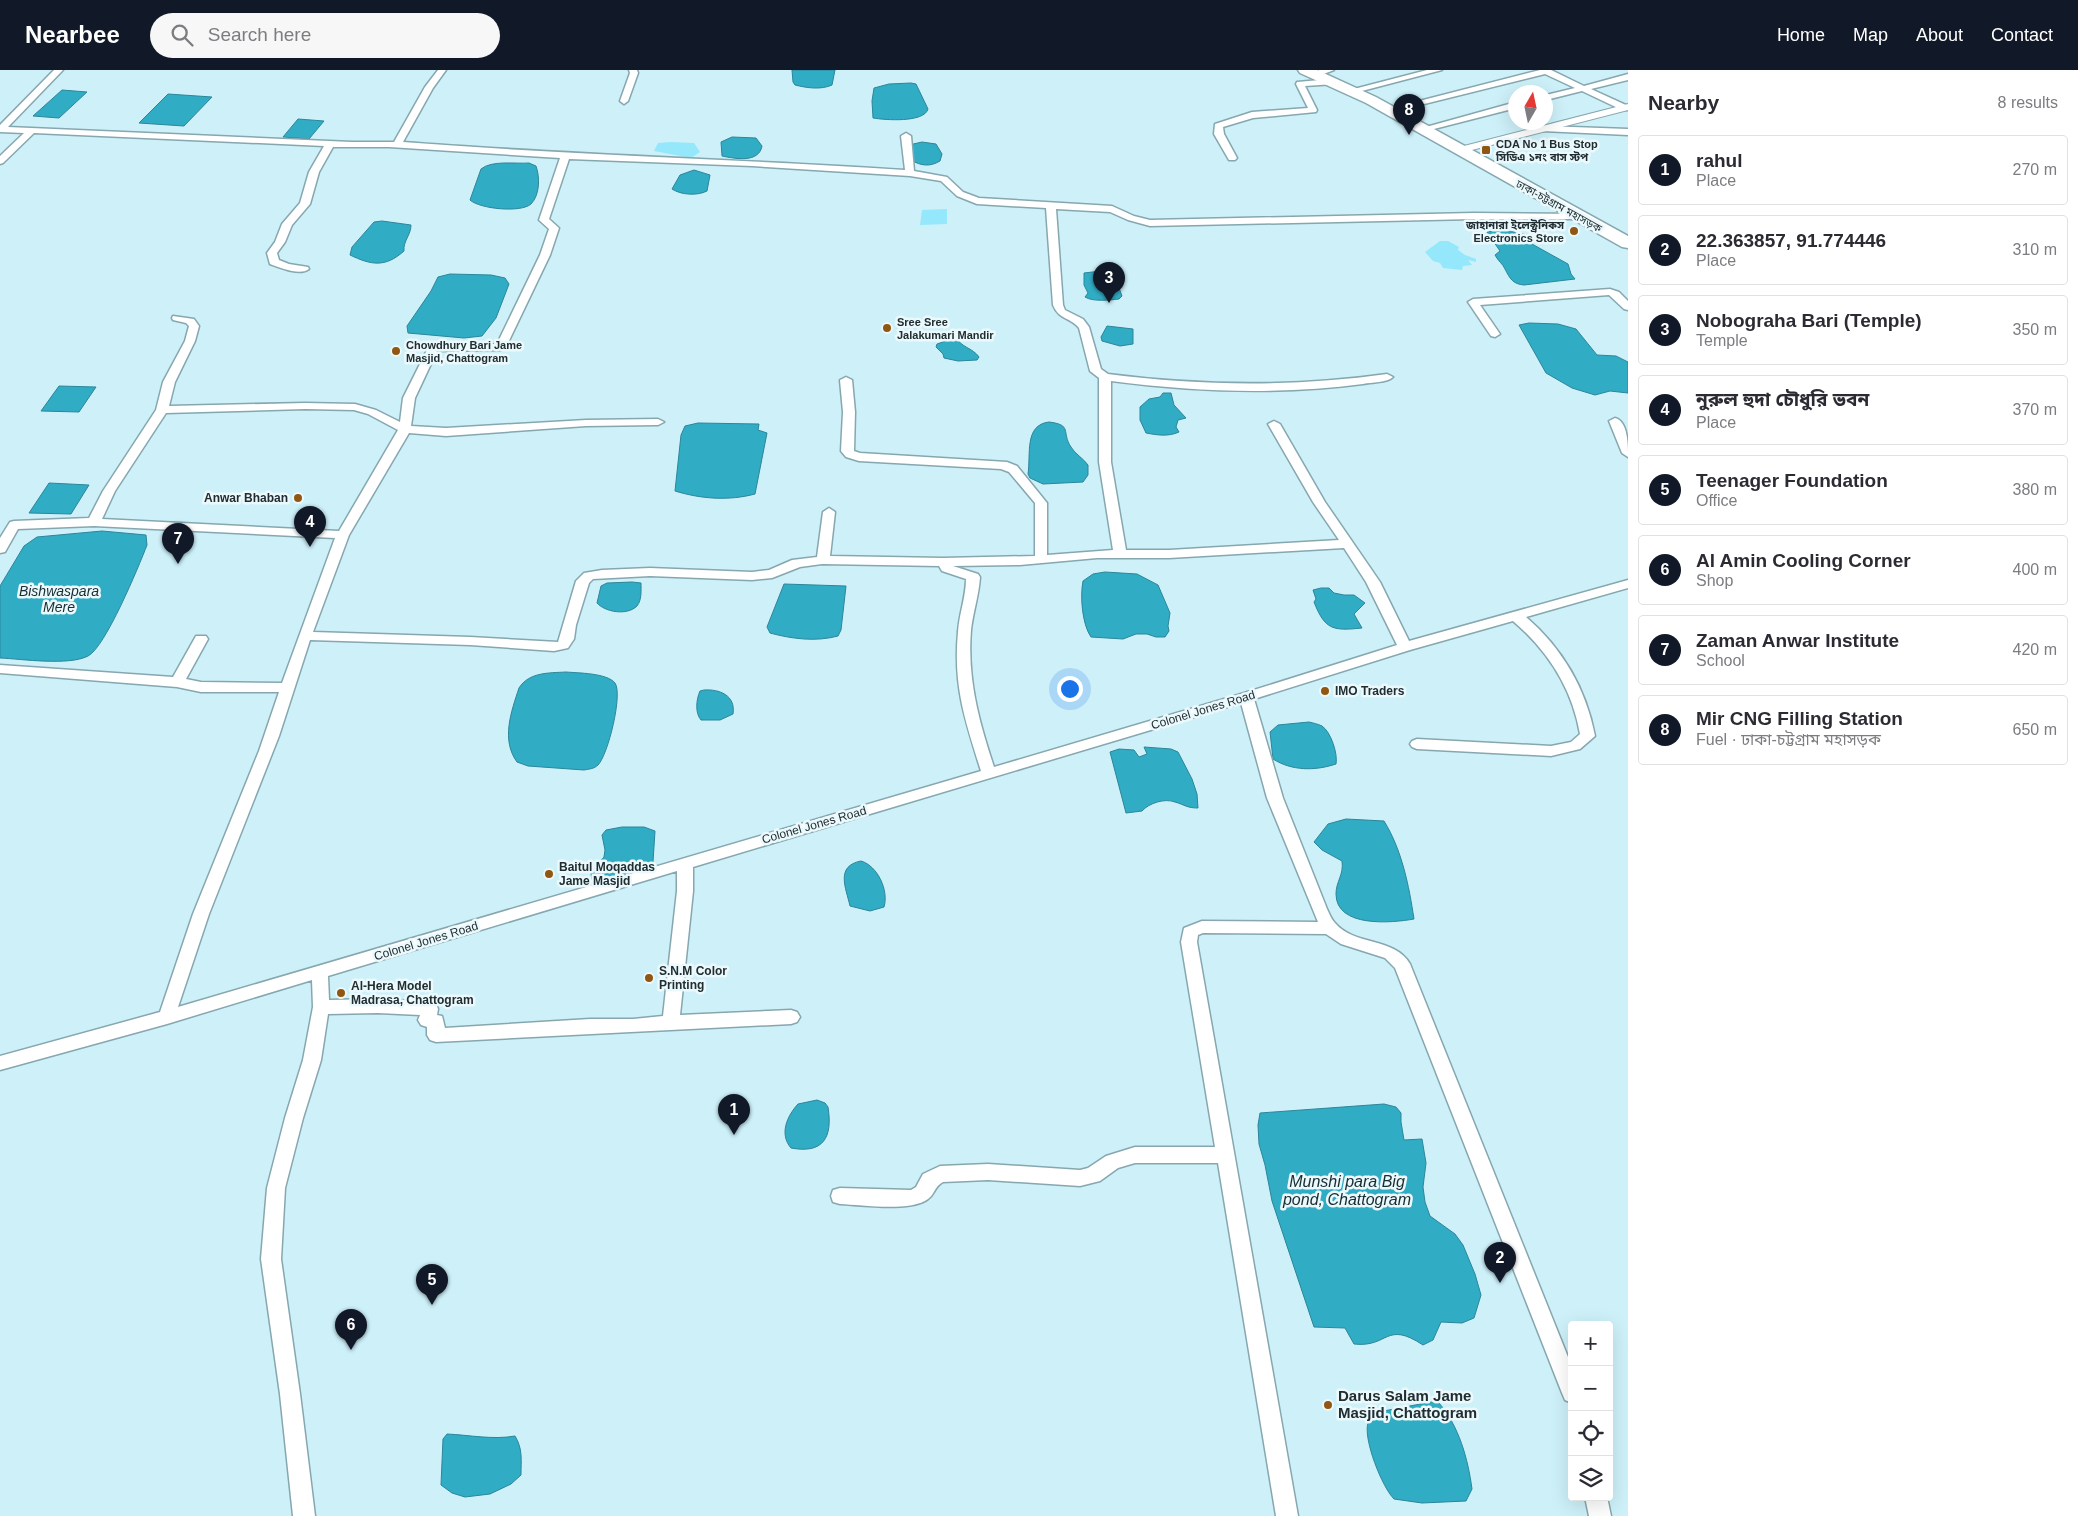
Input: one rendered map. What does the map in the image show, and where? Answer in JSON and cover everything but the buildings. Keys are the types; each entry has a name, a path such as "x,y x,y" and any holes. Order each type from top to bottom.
{"highway":[{"name":"ঢাকা-চট্টগ্রাম মহাসড়ক","path":"1305,70 1325,73 1396,108 1628,237"},
{"name":"ঢাকা-চট্টগ্রাম মহাসড়ক","path":"1325,73 1370,100 1628,243"}],"street":[{"path":"1,129 59,70"},
{"path":"397,144 429,87 442,70"},
{"path":"624,101 634,73 633,70"},
{"path":"1358,89 1438,70"},
{"path":"1396,108 1545,71 1626,107"},
{"path":"1232,158 1219,134 1218,126 1252,115 1313,110 1300,84 1325,73"},
{"path":"1553,96 1628,77"},
{"path":"1553,127 1626,107"},
{"path":"1430,127 1508,108"},
{"path":"1,129 330,144 397,144 565,156 752,163 910,173 944,179 960,194 977,201 1112,209 1131,218 1162,223 1474,216 1577,216"},
{"path":"1553,129 1628,132"},
{"path":"0,161 32,130"},
{"path":"1468,148 1541,130"},
{"path":"906,136 910,173"},
{"path":"304,269 279,265 274,262 272,253 280,242 287,224 305,204 314,172 330,144"},
{"path":"167,1017 176,984 220,865 277,724 305,636 343,535 404,429 409,398 433,348 501,347 545,255 554,228 544,220 565,156"},
{"path":"1051,205 1058,305 1061,312 1080,321 1084,327 1096,371 1104,377 1237,387 1322,386 1387,377"},
{"path":"1496,334 1473,302 1610,292 1615,294 1628,307"},
{"path":"94,522 109,491 162,410 169,382 190,341 194,326 190,321 178,318"},
{"path":"1104,377 1106,404 1104,462 1120,554"},
{"path":"846,380 849,412 847,451 850,454 859,457 1003,464 1013,469 1041,504 1041,560"},
{"path":"162,410 305,406 355,407 372,412 404,429 446,432 539,428 586,423 658,422"},
{"path":"1615,421 1628,453"},
{"path":"1274,424 1319,502 1373,582 1405,647"},
{"path":"822,560 825,552 828,512"},
{"path":"0,525 94,522 343,535"},
{"path":"0,549 14,525"},
{"path":"305,636 470,641 554,647 563,645 567,639 584,581 589,576 602,574 650,572 752,576 772,574 798,563 822,560 943,562 1041,560 1120,554 1169,554 1349,544"},
{"path":"943,562 947,568 973,577 973,586 966,613 964,638 967,699 970,716 989,774"},
{"name":"Colonel Jones Road","path":"0,1063 320,972 989,774 1405,647 1628,584"},
{"path":"1417,744 1551,751 1575,746 1588,736 1586,720 1561,666 1542,640 1516,616"},
{"path":"177,682 201,639"},
{"path":"0,669 177,682 201,687 287,688"},
{"path":"1246,697 1275,798 1319,910 1329,928 1347,940 1391,954 1402,964 1568,1383"},
{"path":"671,1022 685,891 685,864"},
{"path":"1287,1516 1189,942 1190,932 1202,927 1329,928"},
{"path":"304,1516 290,1394 271,1259 276,1188 294,1118 312,1060 321,1007 320,972"},
{"path":"321,1007 378,1006 430,1009 427,1020 436,1020 436,1035 792,1017"},
{"path":"840,1196 913,1198 924,1193 930,1180 940,1174 988,1172 1080,1178 1093,1175 1112,1162 1135,1155 1225,1155"},
{"path":"1597,1501 1600,1516"}],"shaded area":[{"path":"658,143 694,143 700,152 691,158 654,151"},
{"path":"947,209 947,224 920,225 922,210"},
{"path":"1440,241 1448,241 1459,247 1458,250 1476,259 1476,262 1468,260 1472,265 1463,266 1462,270 1443,268 1440,263 1433,261 1425,252"}],"water":[{"path":"792,70 835,70 832,85 814,88 795,85"},
{"path":"889,84 916,84 928,109 925,113 912,119 873,118 872,101 874,88"},
{"path":"62,90 87,92 59,118 33,116"},
{"path":"168,94 212,97 184,126 139,123"},
{"path":"298,119 324,121 309,139 283,137"},
{"path":"732,137 756,138 762,146 760,151 752,157 734,158 722,156 721,142"},
{"path":"922,142 936,144 942,154 940,161 926,165 918,164 911,160 909,145"},
{"path":"497,163 529,163 536,166 539,180 538,191 531,204 526,207 500,209 482,206 470,200 481,169"},
{"path":"694,170 710,175 707,191 699,194 689,194 680,193 672,189 680,175"},
{"path":"382,221 411,225 404,251 391,260 378,263 371,263 350,255 352,247 374,222"},
{"path":"1487,232 1516,232 1534,237 1535,240 1532,244 1568,264 1571,274 1575,279 1524,285 1514,282 1495,255 1500,251"},
{"path":"1105,269 1113,270 1119,277 1116,280 1122,296 1119,299 1106,300 1092,300 1085,297 1088,293 1084,285 1084,273"},
{"path":"450,274 491,275 505,278 509,284 496,318 482,336 464,338 408,333 407,326 431,291 438,277"},
{"path":"1529,323 1558,324 1576,329 1597,355 1616,356 1628,362 1628,393 1610,391 1595,395 1572,388 1546,373 1519,325"},
{"path":"1107,326 1133,329 1133,344 1120,346 1102,341 1101,337"},
{"path":"948,335 956,337 960,343 976,354 979,357 977,360 958,361 944,358 943,354 936,347"},
{"path":"59,386 96,387 79,412 41,411"},
{"path":"1163,393 1171,393 1174,405 1186,418 1178,420 1176,427 1179,432 1175,434 1146,433 1140,420 1140,407 1149,399 1160,397"},
{"path":"1049,422 1064,427 1071,447 1088,465 1088,475 1083,482 1043,484 1030,478 1028,474 1029,450 1032,434 1041,424"},
{"path":"698,423 759,424 758,430 767,433 755,494 735,498 715,498 675,491 681,435 685,426"},
{"path":"49,483 89,485 71,514 29,513"},
{"name":"Bishwaspara Mere","path":"102,531 146,535 147,545 121,605 95,650 88,656 69,661 0,658 0,586 24,546 37,537"},
{"path":"1105,572 1137,574 1158,585 1170,613 1169,631 1165,637 1136,634 1123,639 1091,637 1082,610 1083,581 1093,574"},
{"path":"607,583 641,583 640,601 633,609 616,612 605,609 597,603 601,586"},
{"path":"784,584 846,586 841,630 838,636 804,639 770,633 767,627"},
{"path":"1329,588 1334,593 1354,595 1365,603 1354,614 1362,628 1344,629 1331,627 1326,623 1314,602 1316,599 1313,590"},
{"path":"566,672 599,675 615,683 617,689 616,711 610,738 602,759 595,767 584,770 528,766 517,762 509,745 508,735 513,707 519,688 534,676"},
{"path":"700,691 725,694 732,702 733,714 720,720 701,720 697,710 697,702"},
{"path":"1309,722 1322,726 1328,733 1335,749 1336,764 1304,769 1288,766 1273,759 1270,732 1278,725"},
{"path":"1144,747 1171,749 1178,752 1192,779 1197,794 1198,808 1171,801 1162,801 1142,811 1126,813 1110,752 1119,749 1134,750 1139,757 1147,754"},
{"path":"1346,819 1384,821 1400,856 1414,919 1393,922 1367,921 1345,913 1338,905 1336,889 1342,870 1342,861 1322,850 1314,842 1328,824"},
{"path":"622,827 644,827 655,831 653,862 648,869 619,879 604,882 592,880 591,873 604,857 605,850 602,835 606,830"},
{"path":"861,861 872,868 881,880 885,894 884,907 870,911 850,906 844,879 845,873 853,864"},
{"path":"817,1100 825,1103 828,1107 829,1127 827,1135 818,1146 802,1149 791,1148 787,1143 785,1131 791,1114 798,1104"},
{"name":"Munshi para Big pond, Chattogram","path":"1384,1104 1396,1107 1401,1113 1404,1140 1422,1139 1426,1163 1423,1187 1425,1202 1430,1216 1455,1234 1463,1245 1481,1295 1474,1318 1462,1323 1441,1322 1433,1340 1423,1345 1401,1335 1394,1335 1365,1344 1354,1344 1345,1328 1314,1327 1272,1201 1259,1144 1258,1125 1260,1113"},
{"path":"1431,1402 1439,1403 1446,1412 1462,1443 1472,1489 1466,1501 1422,1503 1394,1499 1379,1474 1368,1440 1367,1430 1373,1413"},
{"path":"447,1434 490,1437 515,1436 520,1450 521,1475 511,1484 490,1494 465,1497 452,1493 441,1485 443,1439"}],"place":[{"name":"Mir CNG Filling Station","path":"1409,135"},
{"name":"CDA No 1 Bus Stop সিডিএ ১নং বাস স্টপ","path":"1486,150"},
{"name":"জাহানারা ইলেক্ট্রনিকস Electronics Store","path":"1574,231"},
{"name":"Nobograha Bari (Temple)","path":"1109,303"},
{"name":"Sree Sree Jalakumari Mandir","path":"887,328"},
{"name":"Chowdhury Bari Jame Masjid, Chattogram","path":"396,351"},
{"name":"Anwar Bhaban","path":"298,498"},
{"name":"নুরুল হুদা চৌধুরি ভবন","path":"310,547"},
{"name":"Zaman Anwar Institute","path":"178,564"},
{"name":"IMO Traders","path":"1325,691"},
{"name":"Baitul Moqaddas Jame Masjid","path":"549,874"},
{"name":"S.N.M Color Printing","path":"649,978"},
{"name":"Al-Hera Model Madrasa, Chattogram","path":"341,993"},
{"name":"rahul","path":"734,1135"},
{"name":"22.363857, 91.774446","path":"1500,1283"},
{"name":"Teenager Foundation","path":"432,1305"},
{"name":"Al Amin Cooling Corner","path":"351,1350"},
{"name":"Darus Salam Jame Masjid, Chattogram","path":"1328,1405"}]}
